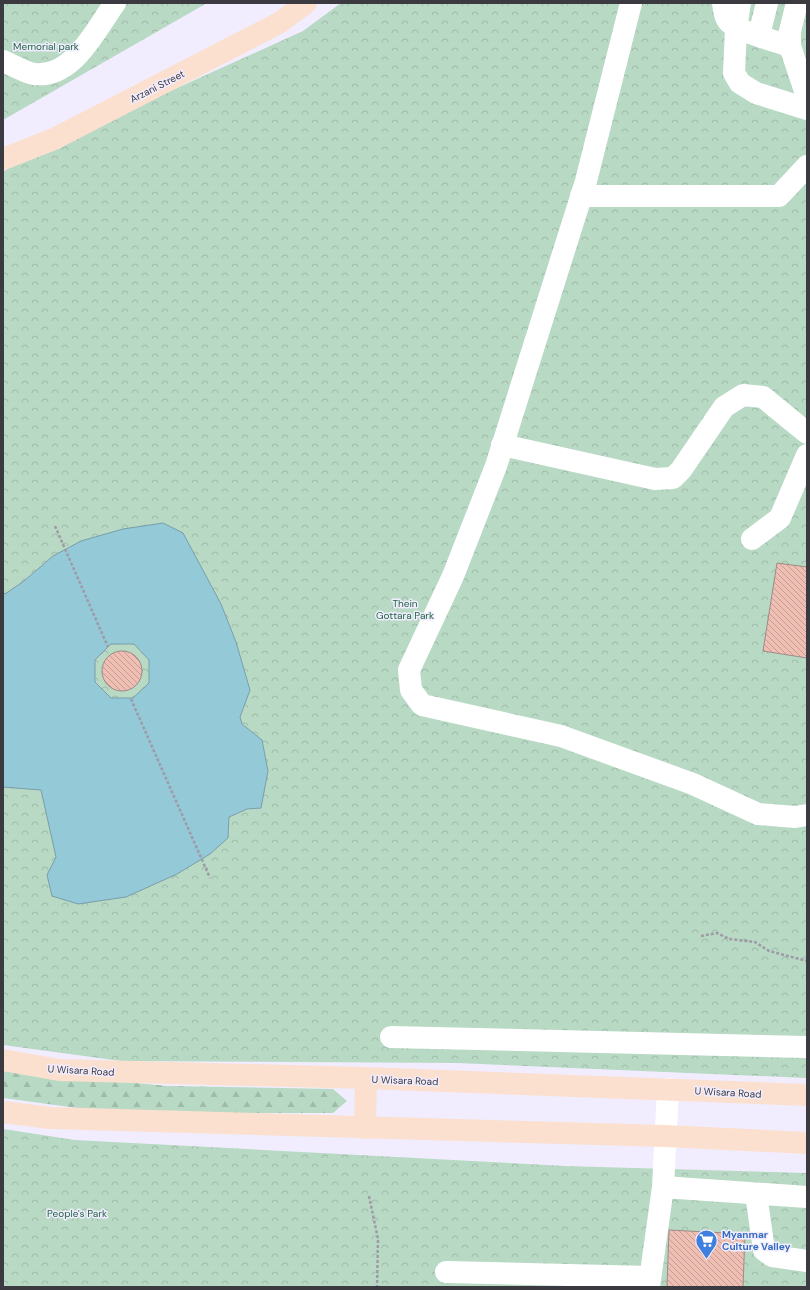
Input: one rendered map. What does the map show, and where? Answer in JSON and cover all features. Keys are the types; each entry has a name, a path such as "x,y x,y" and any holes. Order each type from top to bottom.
{"main road":[{"name":"Arzani Street","path":"3,159 54,139 279,23 306,3"},
{"name":"U Wisara Road","path":"3,1060 59,1070 366,1078 807,1095"},
{"path":"366,1078 366,1128"},
{"path":"3,1112 50,1118 665,1136 807,1143"}],"lane":[{"path":"3,61 33,74 49,74 59,70 71,62 115,3"},
{"path":"631,3 581,196 496,466 452,576 409,670 411,690 422,705 561,736 693,784 758,814 795,817 807,815"},
{"path":"723,3 724,13 728,22 736,28 790,46"},
{"path":"740,3 736,28 734,73 740,84 756,93 807,109"},
{"path":"759,35 767,3"},
{"path":"797,3 790,31 790,46 807,97"},
{"path":"581,196 779,196 807,166"},
{"path":"502,445 655,479 673,478 682,470 724,407 743,395 763,397 807,434"},
{"path":"752,539 780,518 807,455"},
{"path":"391,1037 807,1047"},
{"path":"446,1272 649,1282 663,1187 668,1089"},
{"path":"663,1187 807,1197"},
{"path":"756,1194 764,1250 772,1256 807,1261"}],"path":[{"path":"55,526 108,648"},
{"path":"131,699 210,878"},
{"path":"702,936 717,933 729,940 755,942 769,951 807,961"},
{"path":"369,1196 378,1239 376,1287"}],"green space":[{"name":"Memorial park","path":"3,3 207,3 3,120"},
{"name":"Thein Gottara Park","path":"341,3 807,3 807,1078 457,1063 121,1061 3,1045 3,172 25,157 303,31"},
{"path":"3,1071 168,1086 333,1089 347,1101 333,1113 167,1113 85,1109 3,1098"},
{"name":"People's Park","path":"3,1129 75,1140 565,1166 807,1173 807,1287 3,1287"}],"water":[{"path":"163,523 183,533 221,604 236,642 250,690 240,717 242,724 262,740 268,771 261,808 247,809 229,817 228,838 210,854 177,874 126,897 78,904 52,896 47,875 56,857 41,790 3,787 3,592 5,594 24,581 53,556 81,541 123,529","holes":["111,644 134,644 149,660 149,683 133,698 111,698 95,682 95,660"]}],"building":[{"path":"777,563 807,567 807,658 763,651"},
{"path":"126,651 133,654 139,660 142,671 141,679 133,688 126,691 118,691 111,688 103,679 102,667 105,660 114,652"},
{"name":"Myanmar Culture Valley","path":"669,1230 745,1234 743,1287 667,1287"}],"place":[{"name":"Myanmar Culture Valley","path":"706,1260"}]}
